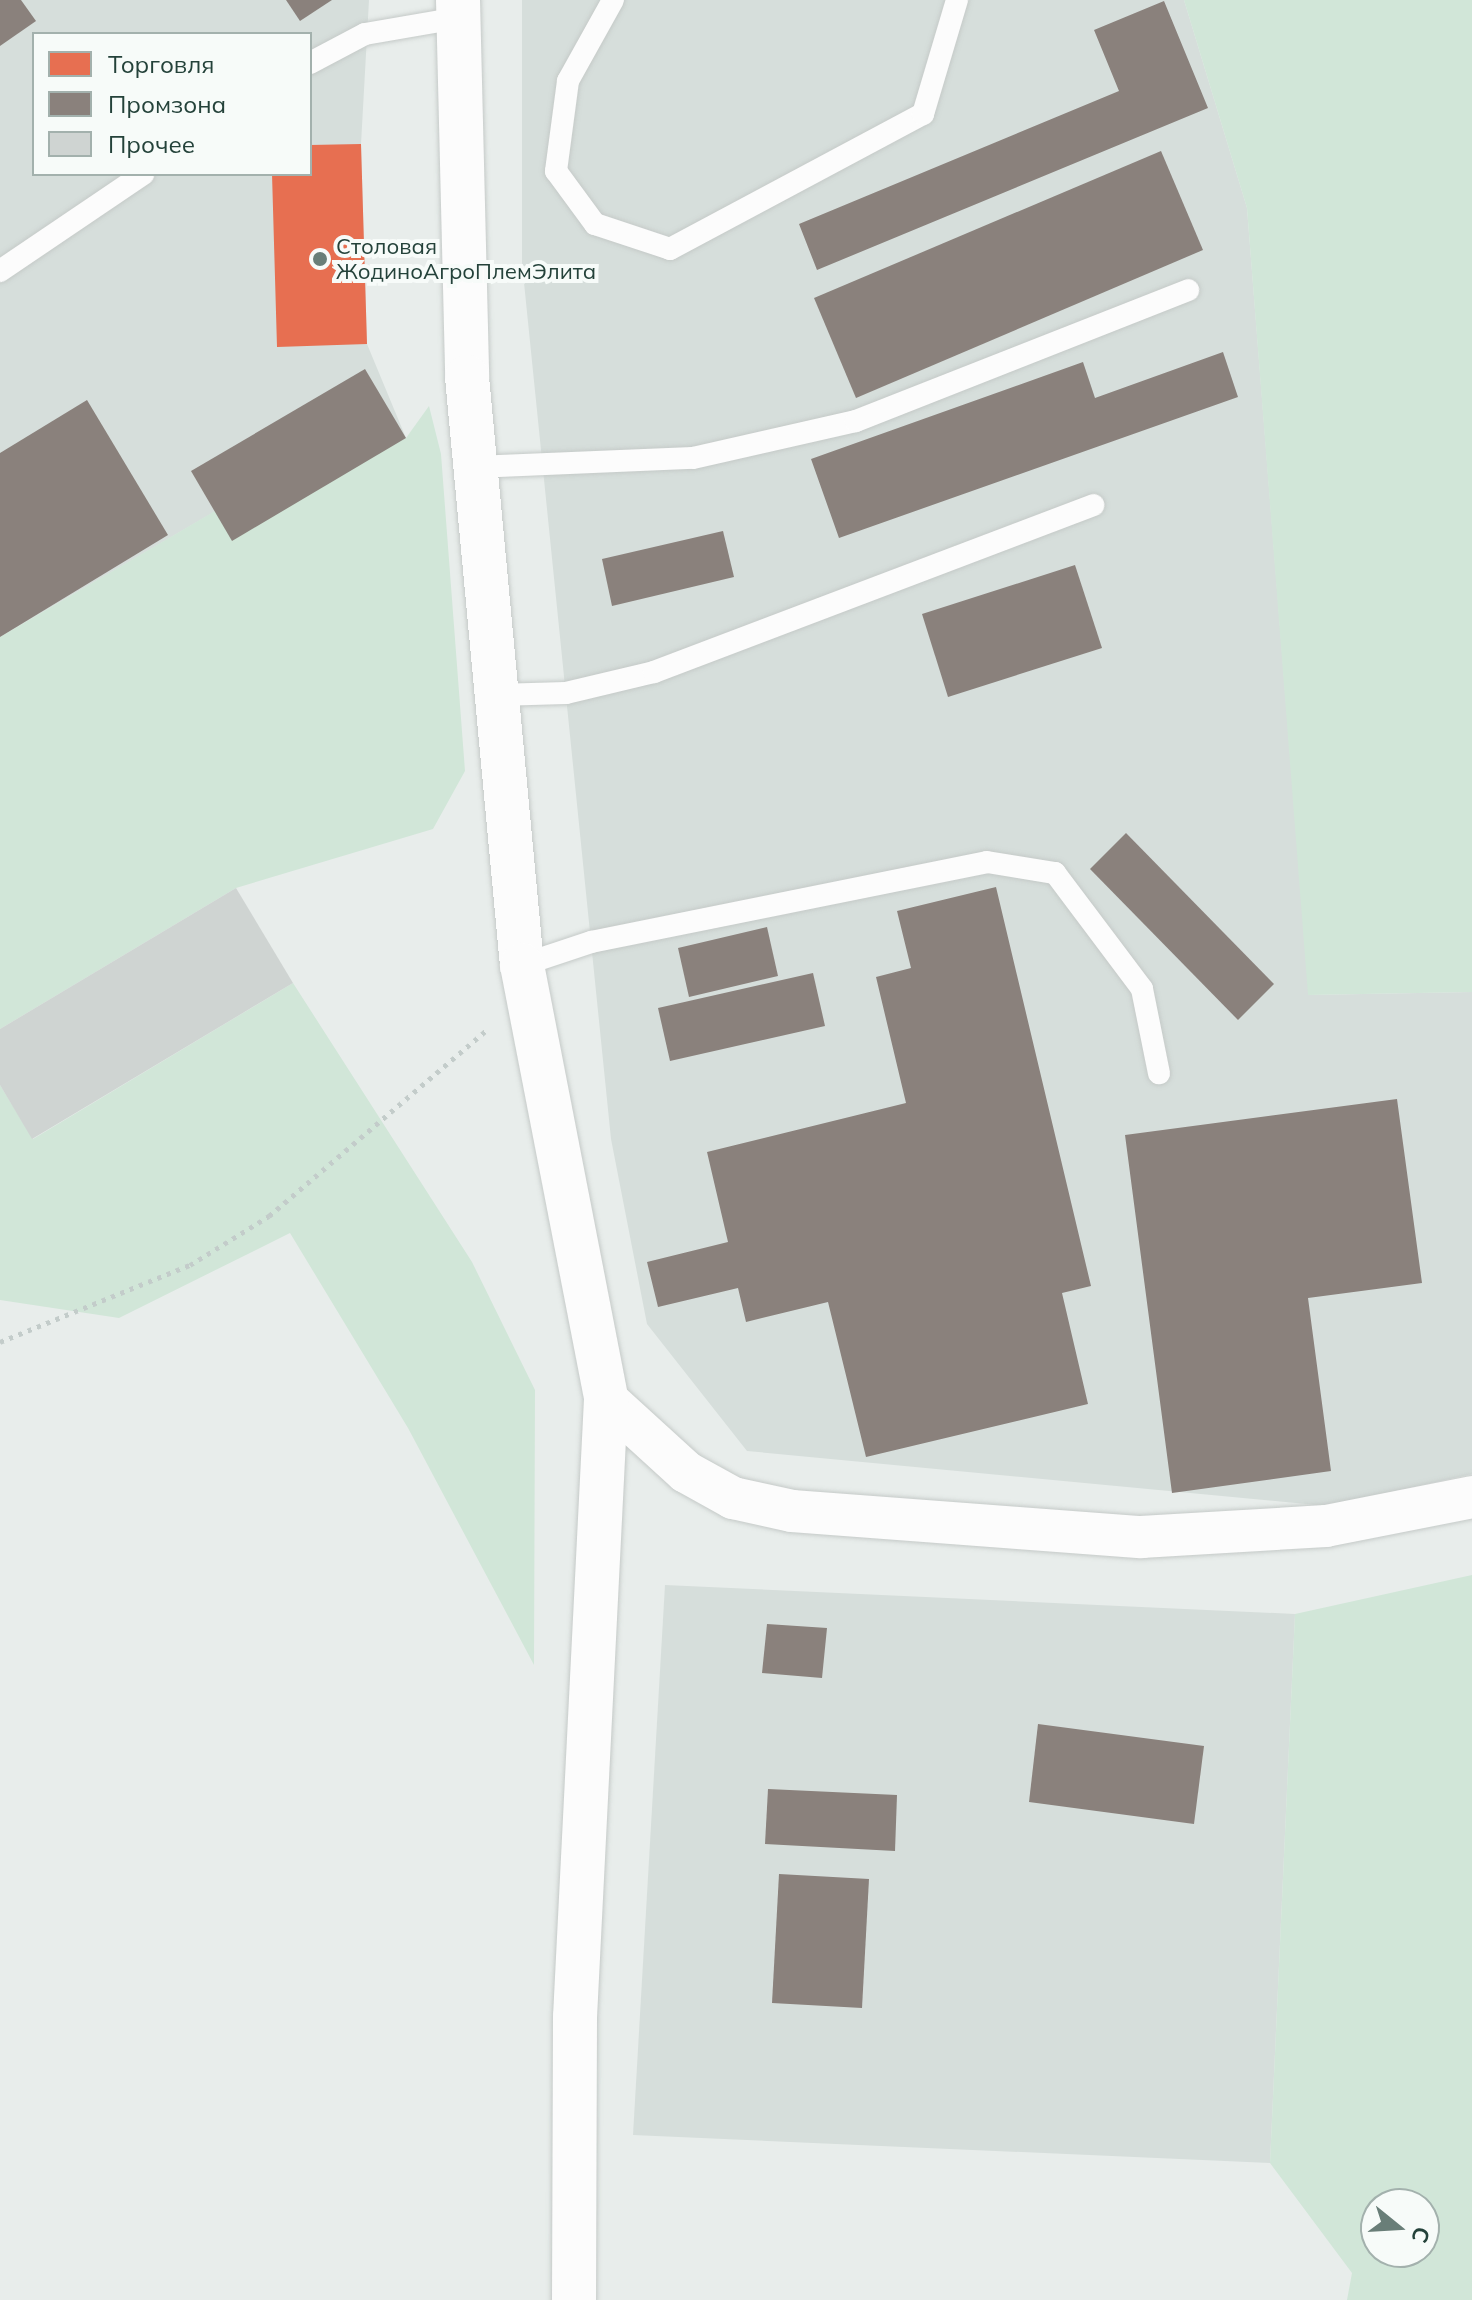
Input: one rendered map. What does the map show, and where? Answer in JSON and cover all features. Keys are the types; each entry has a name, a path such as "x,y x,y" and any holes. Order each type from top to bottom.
{"street":[{"path":"458,9 475,467 524,981 606,1399 575,2017 574,2300"},
{"path":"606,1399 686,1472 733,1498 792,1511 1141,1537 1326,1526 1472,1497"}],"lane":[{"path":"613,0 568,81 556,171 595,224 670,249 923,114 957,0"},
{"path":"312,62 365,34 458,9"},
{"path":"0,271 140,176"},
{"path":"475,467 693,458 856,421 1188,290"},
{"path":"497,695 566,693 654,672 1093,505"},
{"path":"524,981 591,942 987,862 1055,873 1142,989 1159,1073"}],"path":[{"path":"0,1342 190,1265 269,1216 524,981"}],"shaded area":[{"path":"0,0 369,0 361,144 367,344 406,438 214,512 0,637"},
{"path":"522,0 1184,0 1247,208 1309,995 1472,992 1472,1474 1327,1506 747,1451 647,1324 611,1139 522,263"},
{"path":"665,1585 1295,1614 1270,2163 633,2135"}],"green space":[{"path":"1184,0 1472,0 1472,992 1308,995 1247,208"},
{"path":"429,406 441,454 465,771 433,829 236,888 0,1029 0,637 215,511 406,438"},
{"path":"293,983 472,1262 535,1390 534,1665 408,1428 290,1233 119,1318 0,1300 0,1085 33,1139"},
{"path":"1472,1575 1472,2300 1347,2300 1352,2273 1270,2163 1295,1614"}],"building: Торговля":[{"name":"Столовая ЖодиноАгроПлемЭлита","path":"361,144 367,344 277,347 272,176 312,176 312,145"}],"building: Промзона":[{"path":"0,0 21,0 36,21 0,46"},
{"path":"286,0 332,0 300,21"},
{"path":"1164,1 1208,108 817,270 799,224 1119,91 1094,30"},
{"path":"1161,151 1203,250 856,398 814,298"},
{"path":"1223,352 1238,397 839,538 811,459 1083,362 1095,398"},
{"path":"365,369 406,438 232,541 191,471"},
{"path":"87,400 168,535 0,637 0,453"},
{"path":"723,531 734,577 612,606 602,559"},
{"path":"1075,565 1102,648 948,697 922,614"},
{"path":"1126,833 1274,984 1238,1020 1090,869"},
{"path":"996,887 1091,1286 1062,1293 1088,1404 866,1457 828,1302 746,1322 738,1288 658,1307 647,1262 728,1242 707,1152 906,1103 876,977 911,968 897,911"},
{"path":"767,927 778,976 689,997 678,948"},
{"path":"813,973 825,1026 670,1061 658,1008"},
{"path":"1397,1099 1422,1283 1308,1298 1331,1471 1172,1493 1125,1135"},
{"path":"767,1624 827,1628 822,1678 762,1673"},
{"path":"1038,1724 1204,1746 1194,1824 1029,1802"},
{"path":"768,1789 897,1795 895,1851 765,1844"},
{"path":"779,1874 869,1879 862,2008 772,2003"}],"building: Прочее":[{"path":"236,888 293,983 32,1139 0,1085 0,1029"}],"place":[{"name":"Столовая ЖодиноАгроПлемЭлита","path":"320,259"}]}
